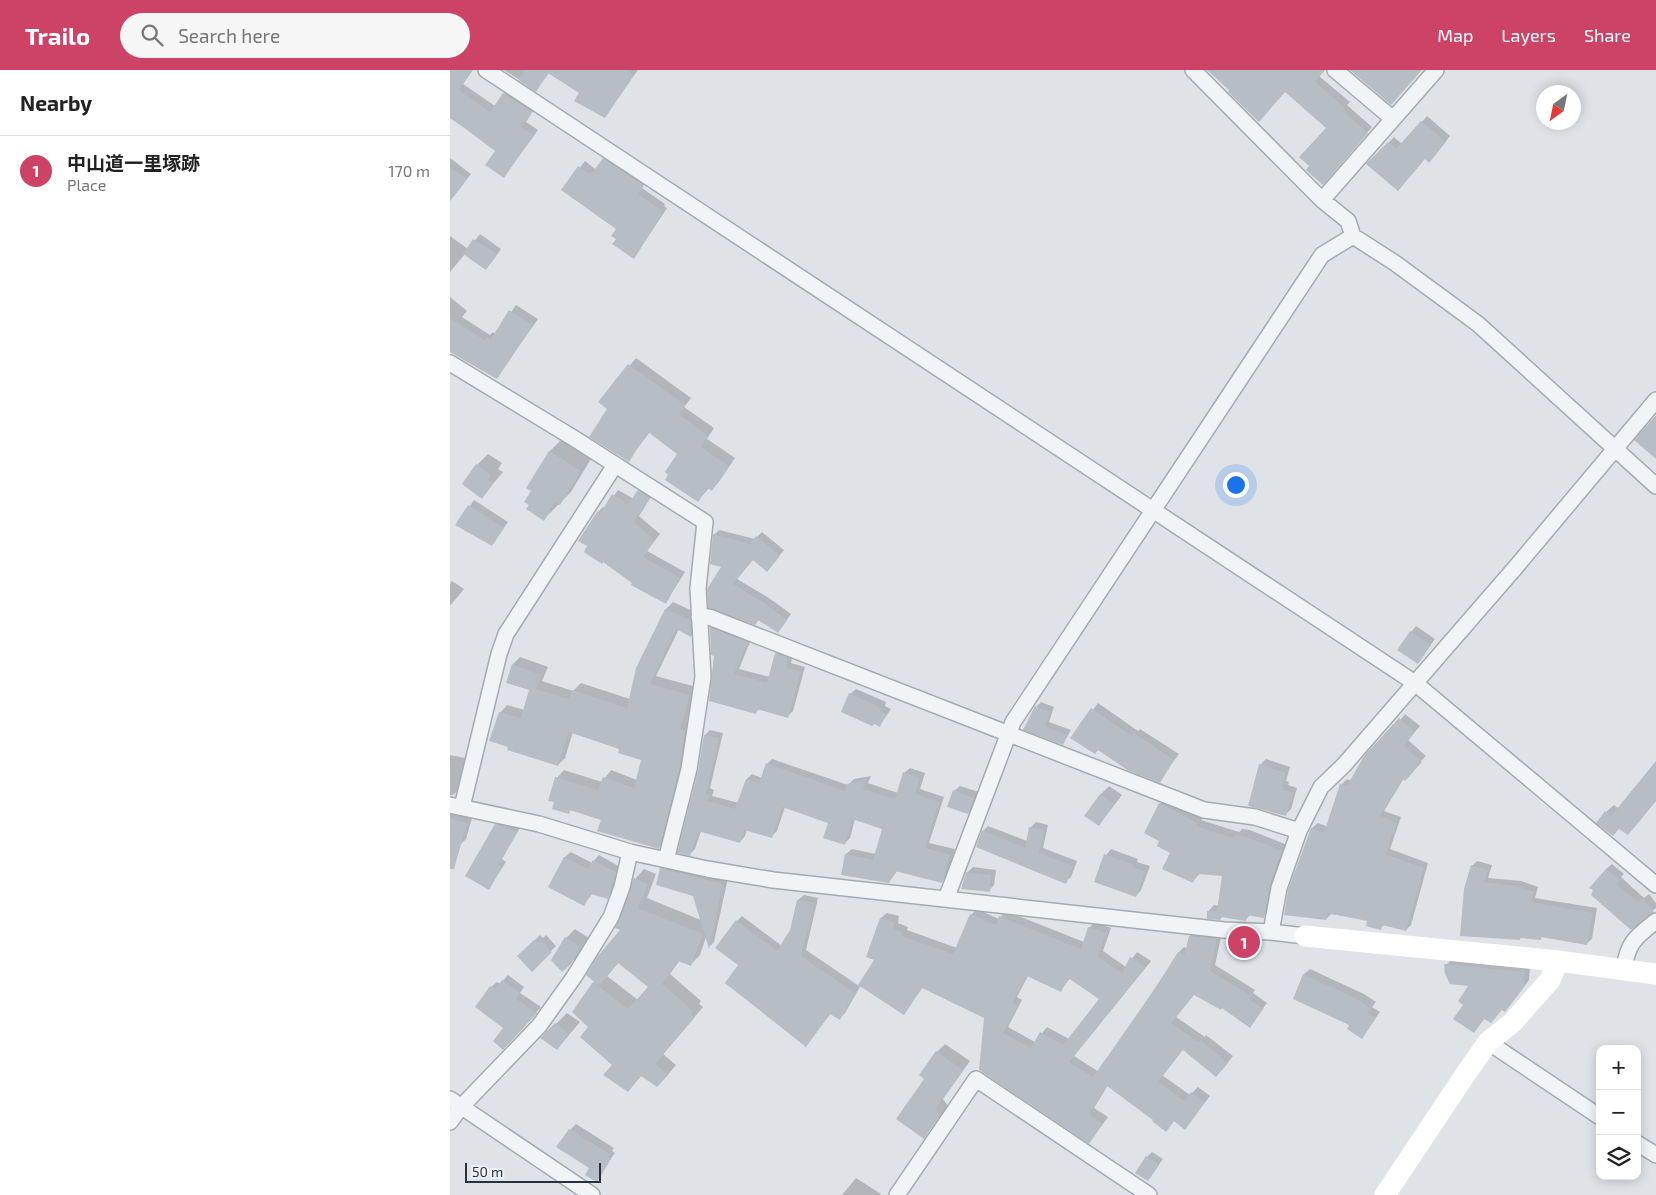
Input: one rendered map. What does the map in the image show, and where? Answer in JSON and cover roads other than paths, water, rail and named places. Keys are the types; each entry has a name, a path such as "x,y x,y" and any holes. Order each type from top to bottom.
{"street":[{"path":"486,70 1152,512 1415,683 1656,885"},
{"path":"1193,70 1322,200 1348,221 1353,236 1395,263 1478,324 1614,450 1656,486"},
{"path":"1335,70 1393,119"},
{"path":"1322,200 1436,70"},
{"path":"946,899 1007,733 1322,255 1353,236"},
{"path":"450,363 705,522 698,588 704,678 689,769 666,860"},
{"path":"1271,932 1279,888 1299,830 1321,787 1344,765 1415,683 1656,400"},
{"path":"615,465 506,634 456,806 539,824 630,852 773,880 1224,930 1271,932 1624,968 1656,974"},
{"path":"699,617 709,617 1204,810 1255,817 1299,830"},
{"path":"450,1122 455,1103 539,1026 574,976 610,918 622,886 630,852"},
{"path":"1624,968 1630,945 1635,937 1656,921"},
{"path":"1385,1195 1488,1042 1512,1023 1550,980 1558,961"},
{"path":"1488,1042 1596,1114"},
{"path":"897,1195 976,1078 1149,1195"},
{"path":"455,1103 592,1195"},
{"path":"1641,1146 1656,1155"}],"place":[{"name":"中山道一里塚跡","path":"1244,942"}]}
